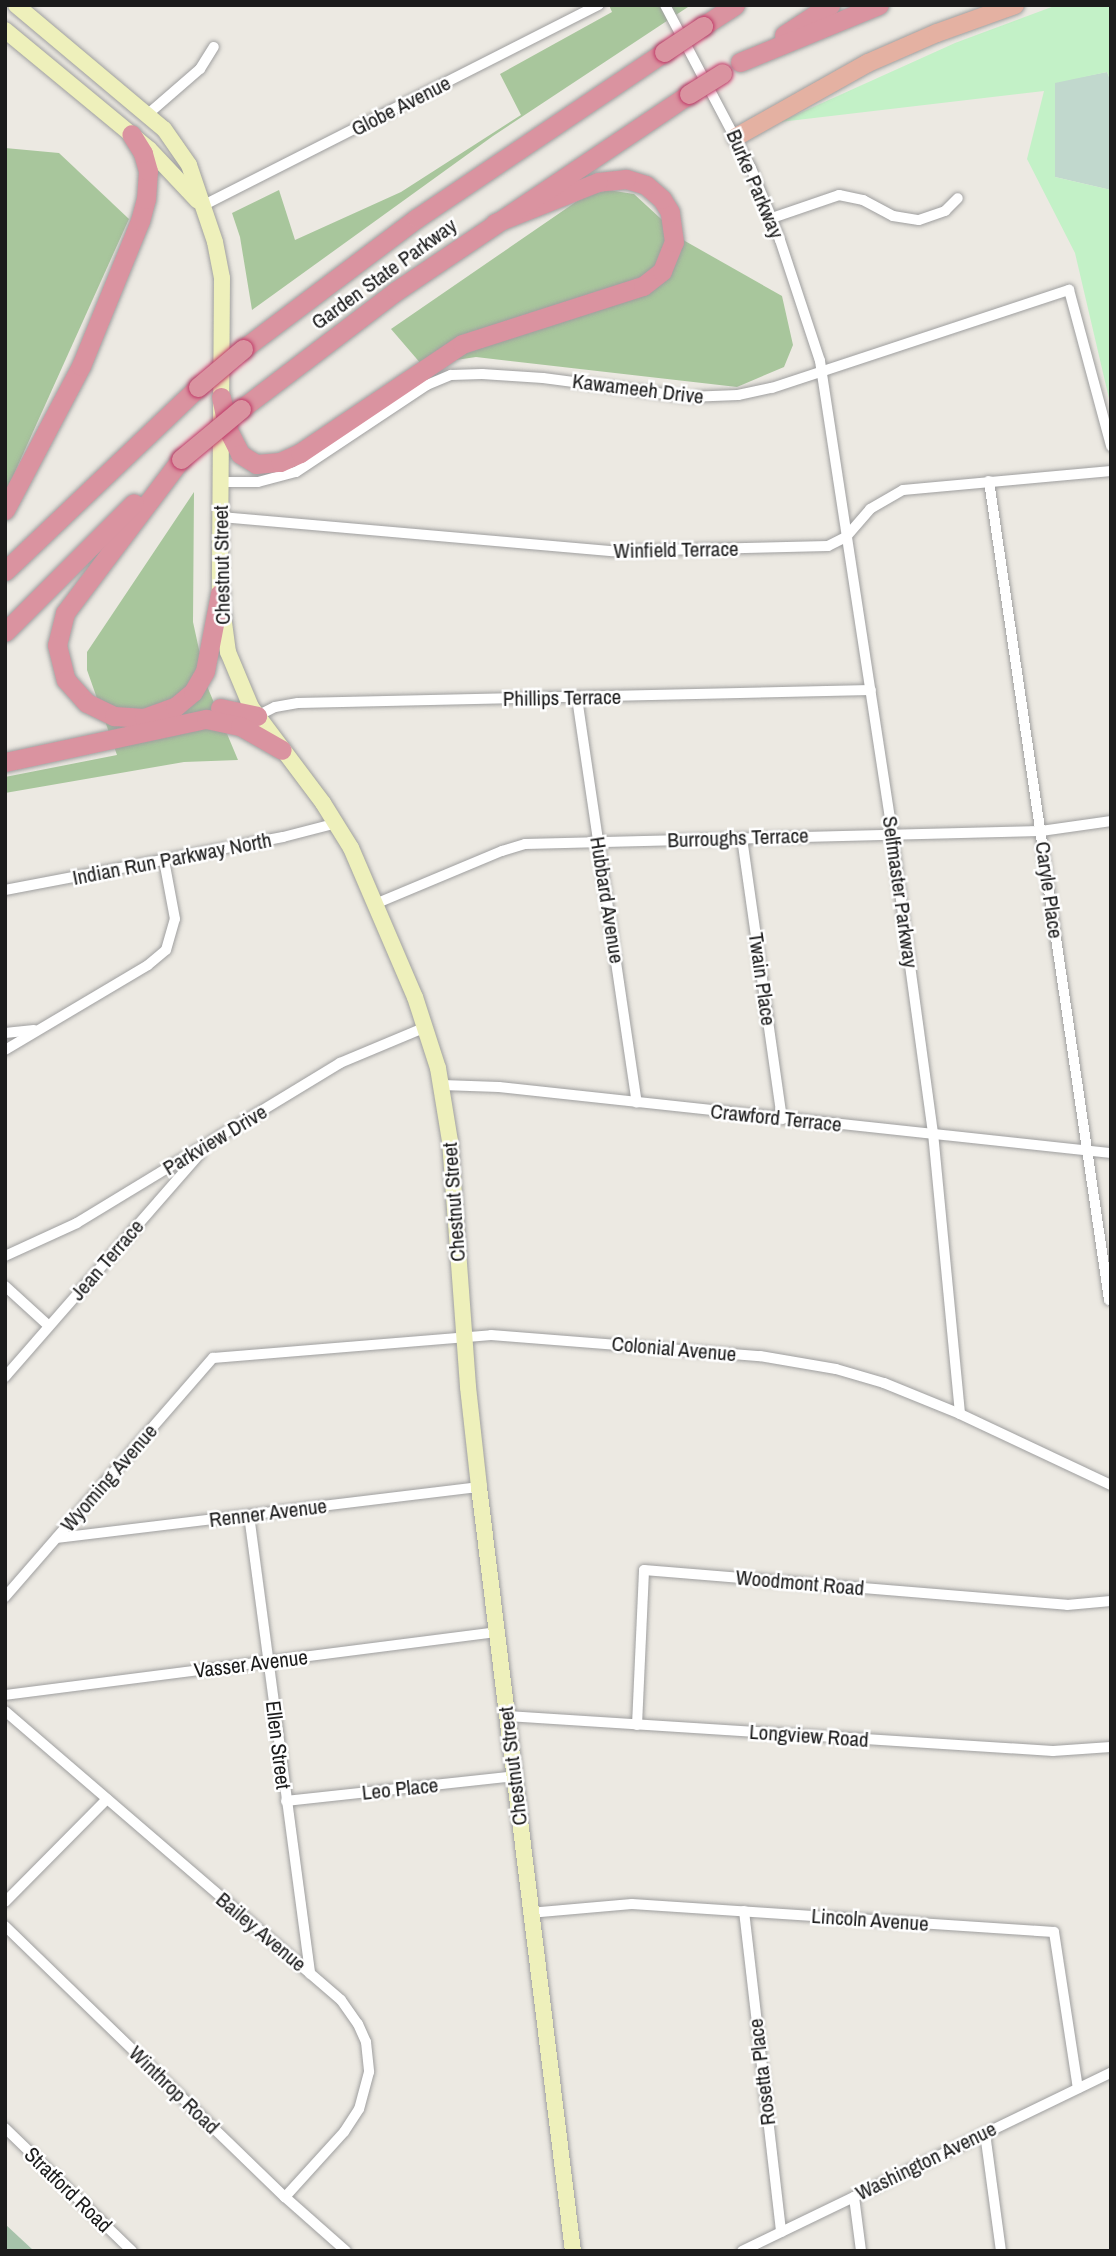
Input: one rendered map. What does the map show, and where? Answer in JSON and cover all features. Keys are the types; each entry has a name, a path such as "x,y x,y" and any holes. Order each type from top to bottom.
{"highway":[{"name":"Garden State Parkway","path":"5,571 198,387 243,349 417,218 735,5"},
{"name":"Garden State Parkway","path":"5,632 92,542 181,460 343,329 495,223 689,94 830,5"},
{"path":"740,62 879,5"},
{"path":"736,137 868,63 937,33 1015,5"},
{"path":"5,510 76,375 140,221 148,189 148,171 143,153 131,134"},
{"path":"221,397 228,430 240,454 256,464 280,463 300,453 462,344 643,286 662,271 674,242 670,212 662,199 646,185 626,179 598,182 495,223"},
{"path":"181,460 65,613 57,637 57,652 63,673 86,703 114,716 152,717 212,707 257,716"},
{"path":"152,717 181,702 202,679 211,650 220,593"},
{"path":"5,762 206,719 240,726 282,750"}],"main road":[{"name":"Chestnut Street","path":"16,5 148,114 184,155 220,267 220,593 222,625 231,665 257,716 337,823 375,904 426,1027 442,1085 450,1141 479,1487 529,1913 573,2251"},
{"name":"Chestnut Street","path":"5,30 167,166 202,206"}],"street":[{"name":"Burke Parkway","path":"665,5 736,137 772,218 822,372"},
{"name":"Globe Avenue","path":"202,206 599,6"},
{"path":"148,114 200,69 214,47"},
{"path":"772,218 839,195 863,200 893,216 919,220 945,211 958,198"},
{"name":"Kawameeh Drive","path":"221,482 258,482 296,472 427,385 451,375 482,373 542,378 713,398 750,393 822,372 1069,290 1111,446"},
{"name":"Selfmaster Parkway","path":"822,372 892,834 933,1133 960,1414"},
{"path":"846,537 862,515 903,490 1111,471"},
{"name":"Caryle Place","path":"989,481 1110,1300"},
{"name":"Winfield Terrace","path":"221,517 613,551 828,546 846,537"},
{"name":"Phillips Terrace","path":"257,716 275,707 298,704 870,690"},
{"name":"Hubbard Avenue","path":"577,698 637,1103"},
{"name":"Burroughs Terrace","path":"375,904 517,846 1041,831 1111,821"},
{"name":"Indian Run Parkway North","path":"5,890 284,837 337,823"},
{"name":"Twain Place","path":"742,838 782,1119"},
{"path":"5,1050 148,965 166,950 175,919 164,860"},
{"path":"5,1033 45,1027"},
{"name":"Parkview Drive","path":"5,1256 62,1232 340,1063 426,1027"},
{"name":"Crawford Terrace","path":"442,1085 499,1087 1111,1153"},
{"name":"Jean Terrace","path":"5,1377 209,1144"},
{"path":"5,1286 49,1326"},
{"name":"Colonial Avenue","path":"213,1359 491,1335 760,1356 848,1373 884,1383 960,1414 1111,1485"},
{"name":"Wyoming Avenue","path":"5,1597 213,1359"},
{"name":"Renner Avenue","path":"57,1538 479,1487"},
{"name":"Ellen Street","path":"249,1515 310,1974"},
{"name":"Woodmont Road","path":"637,1724 644,1570 1067,1605 1111,1601"},
{"name":"Vasser Avenue","path":"5,1695 497,1632"},
{"name":"Bailey Avenue","path":"5,1711 341,2000 358,2024 368,2052 368,2081 355,2118 285,2197"},
{"name":"Longview Road","path":"507,1716 1053,1751 1111,1747"},
{"name":"Leo Place","path":"286,1801 515,1776"},
{"path":"5,1902 107,1800"},
{"name":"Lincoln Avenue","path":"529,1913 632,1904 1054,1932 1078,2088"},
{"name":"Rosetta Place","path":"744,1911 781,2232"},
{"name":"Winthrop Road","path":"5,1926 285,2197 346,2251"},
{"name":"Washington Avenue","path":"742,2251 1111,2073"},
{"name":"Stratford Road","path":"5,2128 132,2251"},
{"path":"985,2133 1001,2251"},
{"path":"854,2197 861,2251"}],"green space":[{"path":"609,5 691,5 493,136 252,310 240,237 232,213 279,190 295,240 401,192 521,115 500,74 612,12"},
{"path":"1057,5 1111,5 1111,82 1107,72 1055,83 1055,177 1111,190 1111,407 1075,253 1027,159 1044,91 780,122 955,43"},
{"path":"1107,72 1111,82 1111,190 1055,177 1055,82"},
{"path":"5,148 59,153 129,219 5,494"},
{"path":"608,190 634,194 685,241 782,296 793,345 784,367 737,387 476,357 422,365 391,329 583,197"},
{"path":"194,492 193,622 207,686 238,760 184,762 5,793 5,777 117,755 87,670 87,652"},
{"path":"5,2224 34,2251 5,2251"}]}
